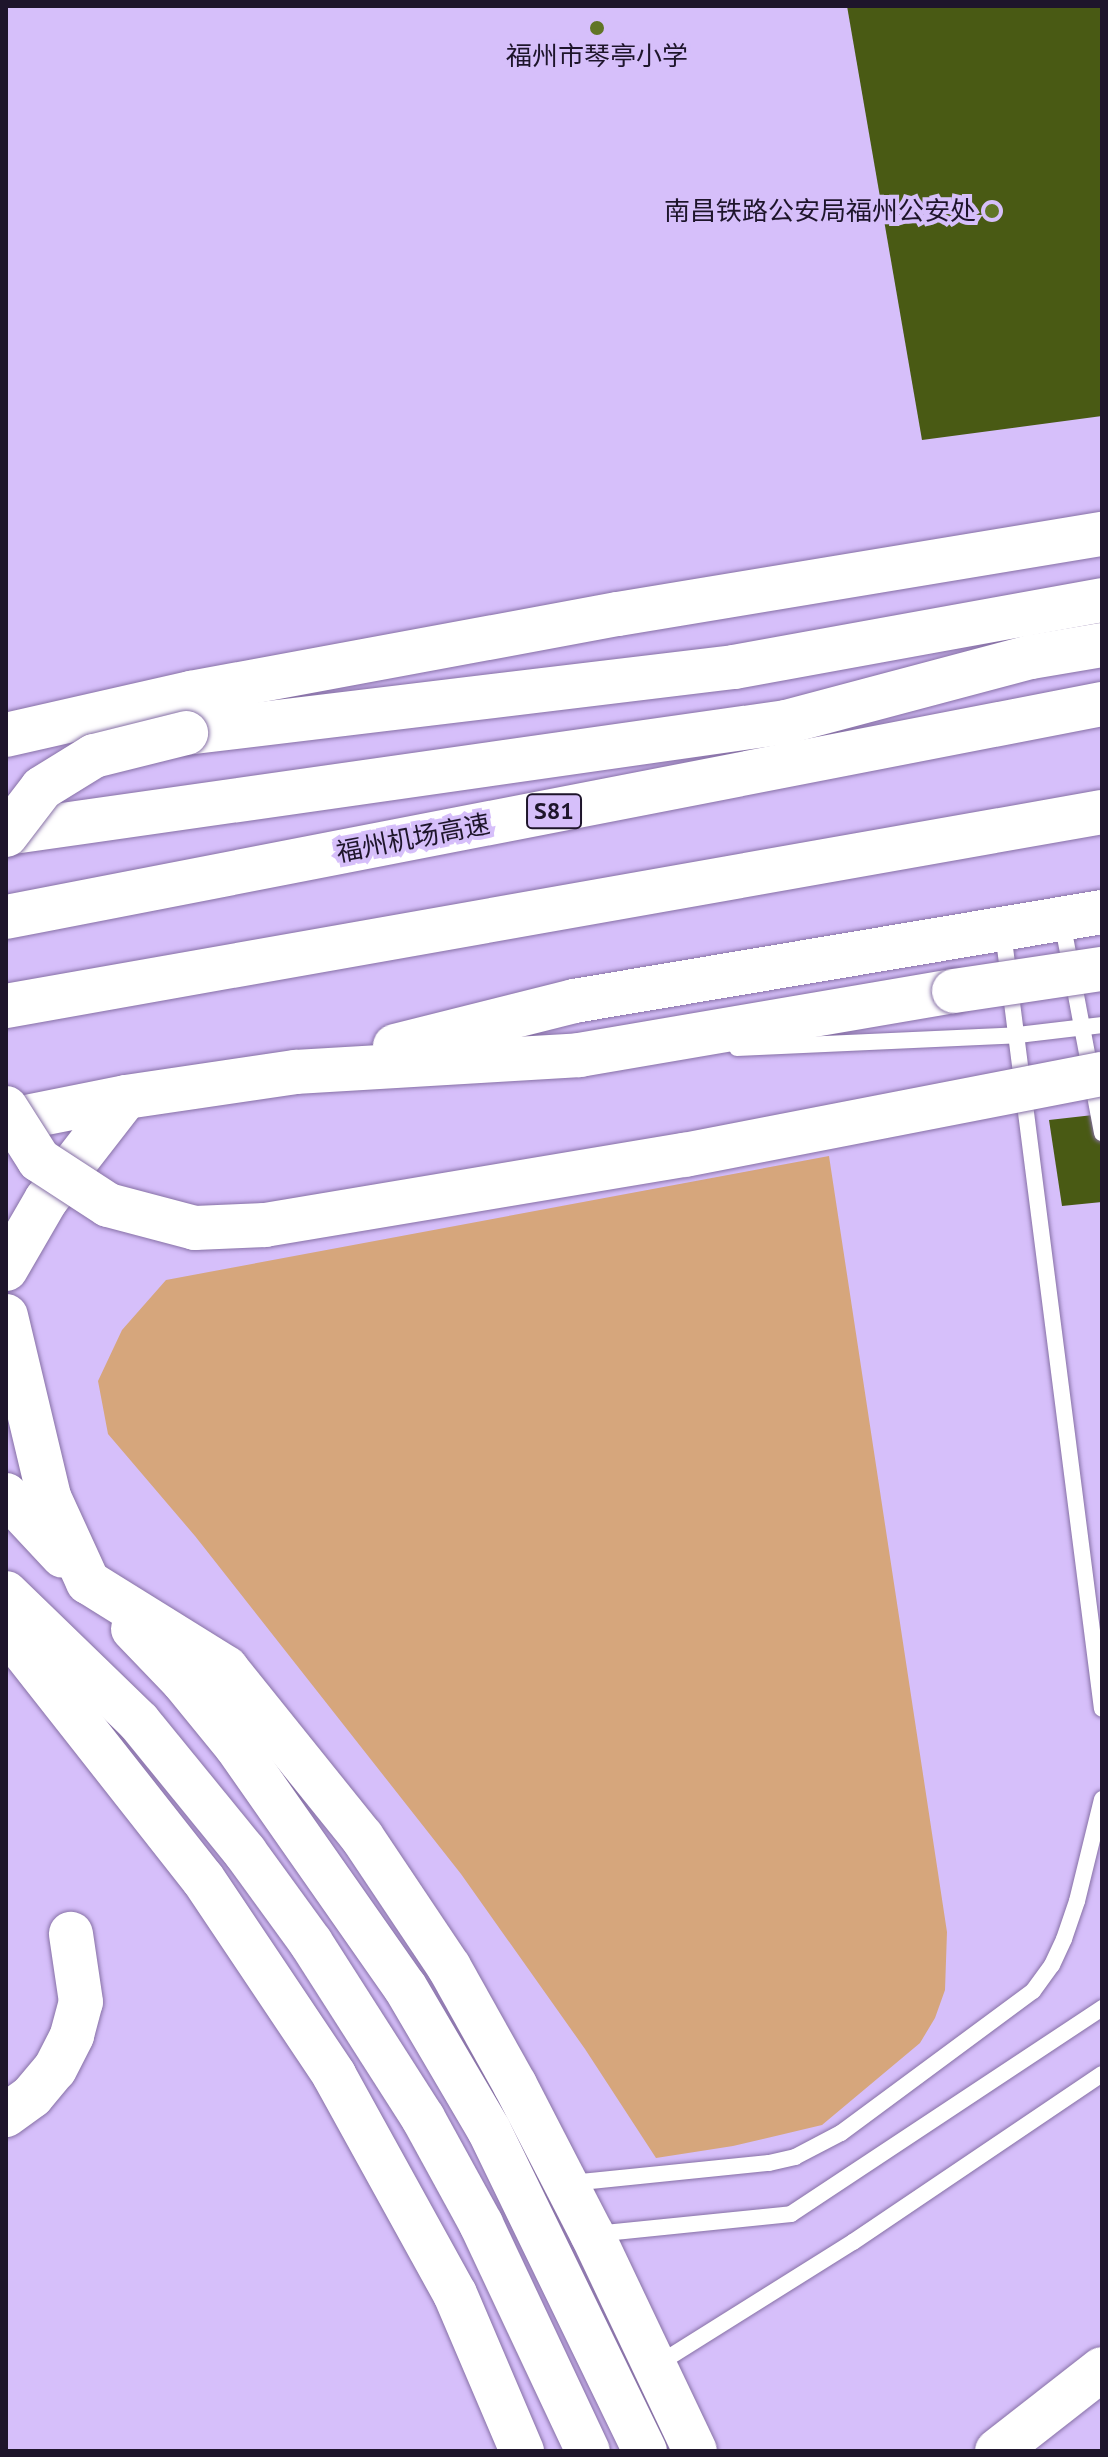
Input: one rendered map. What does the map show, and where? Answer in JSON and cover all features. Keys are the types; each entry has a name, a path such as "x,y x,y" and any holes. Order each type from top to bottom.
{"main road":[{"path":"6,735 191,693 602,617 1102,534"},
{"path":"6,834 42,788 94,756 186,733 734,667 1102,600"},
{"path":"6,834 786,722 1031,657 1102,645"},
{"name":"福州机场高速","path":"6,917 1102,704"},
{"path":"6,1006 1102,812"},
{"path":"296,1072 574,1001 1082,916"},
{"path":"6,1121 126,1097 296,1072 579,1055 1102,969"},
{"path":"6,1108 39,1160 108,1205 195,1228 265,1225 685,1155 1102,1074"},
{"path":"6,1269 46,1200 126,1097"},
{"path":"6,1316 49,1497 88,1582 226,1668 322,1784 394,1882 449,1967 567,2183 695,2451"},
{"path":"6,1495 183,1681 236,1746 405,1987 489,2130 645,2451"},
{"path":"6,1593 139,1722 245,1852 311,1943 423,2118 459,2184 588,2451"},
{"path":"6,1629 203,1879 326,2063 379,2152 455,2294 522,2451"},
{"path":"6,2115 32,2096 55,2069 72,2035 81,2002 71,1934"},
{"path":"997,2451 1102,2369"}],"lane":[{"path":"1082,916 1082,1027 1102,1133"},
{"path":"1003,930 1102,1709"},
{"path":"579,1055 1018,1035 1102,1025"},
{"path":"567,2183 769,2163 795,2157 841,2133 1033,1991 1052,1965 1064,1939 1102,1799"},
{"path":"592,2234 791,2214 1102,2008"},
{"path":"654,2366 853,2242 1102,2074"}],"shaded area":[{"path":"829,1156 947,1932 945,1990 935,2018 920,2043 822,2125 733,2146 656,2158 585,2049 461,1874 195,1536 108,1434 98,1381 122,1330 166,1280"}],"building":[{"name":"南昌铁路公安局福州公安处","path":"847,6 1102,6 1102,416 922,440"},
{"path":"1102,1114 1102,1202 1062,1206 1049,1120"}],"place":[{"name":"福州市琴亭小学","path":"597,28"},
{"name":"南昌铁路公安局福州公安处","path":"992,211"}]}
